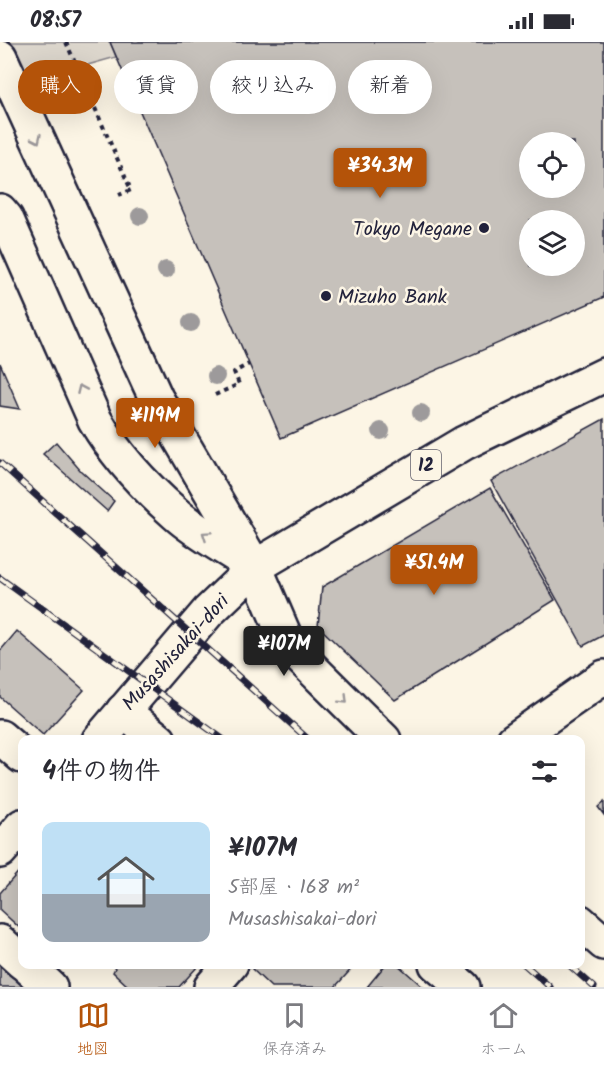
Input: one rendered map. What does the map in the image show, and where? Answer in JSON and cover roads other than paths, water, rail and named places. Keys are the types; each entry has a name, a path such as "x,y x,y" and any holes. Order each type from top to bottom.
{"street":[{"path":"0,57 156,398 255,567 289,646 379,735"},
{"path":"0,211 6,218 95,420 110,446 124,464 177,515 255,567"},
{"name":"12","path":"255,567 464,443 604,375"},
{"name":"Musashisakai-dori","path":"103,735 208,612 255,567"},
{"path":"521,735 604,677"},
{"path":"123,711 153,735"},
{"path":"0,737 18,753"},
{"path":"0,851 18,831"},
{"path":"585,926 604,943"},
{"path":"0,942 18,958"},
{"path":"30,969 50,987"},
{"path":"211,987 227,969"},
{"path":"441,969 463,987"}],"railway":[{"path":"0,463 303,735"},
{"path":"0,578 217,735"},
{"path":"530,969 550,987"},
{"path":"574,969 594,987"}],"place":[{"name":"Tokyo Megane","path":"484,228"},
{"name":"Mizuho Bank","path":"326,296"}]}
